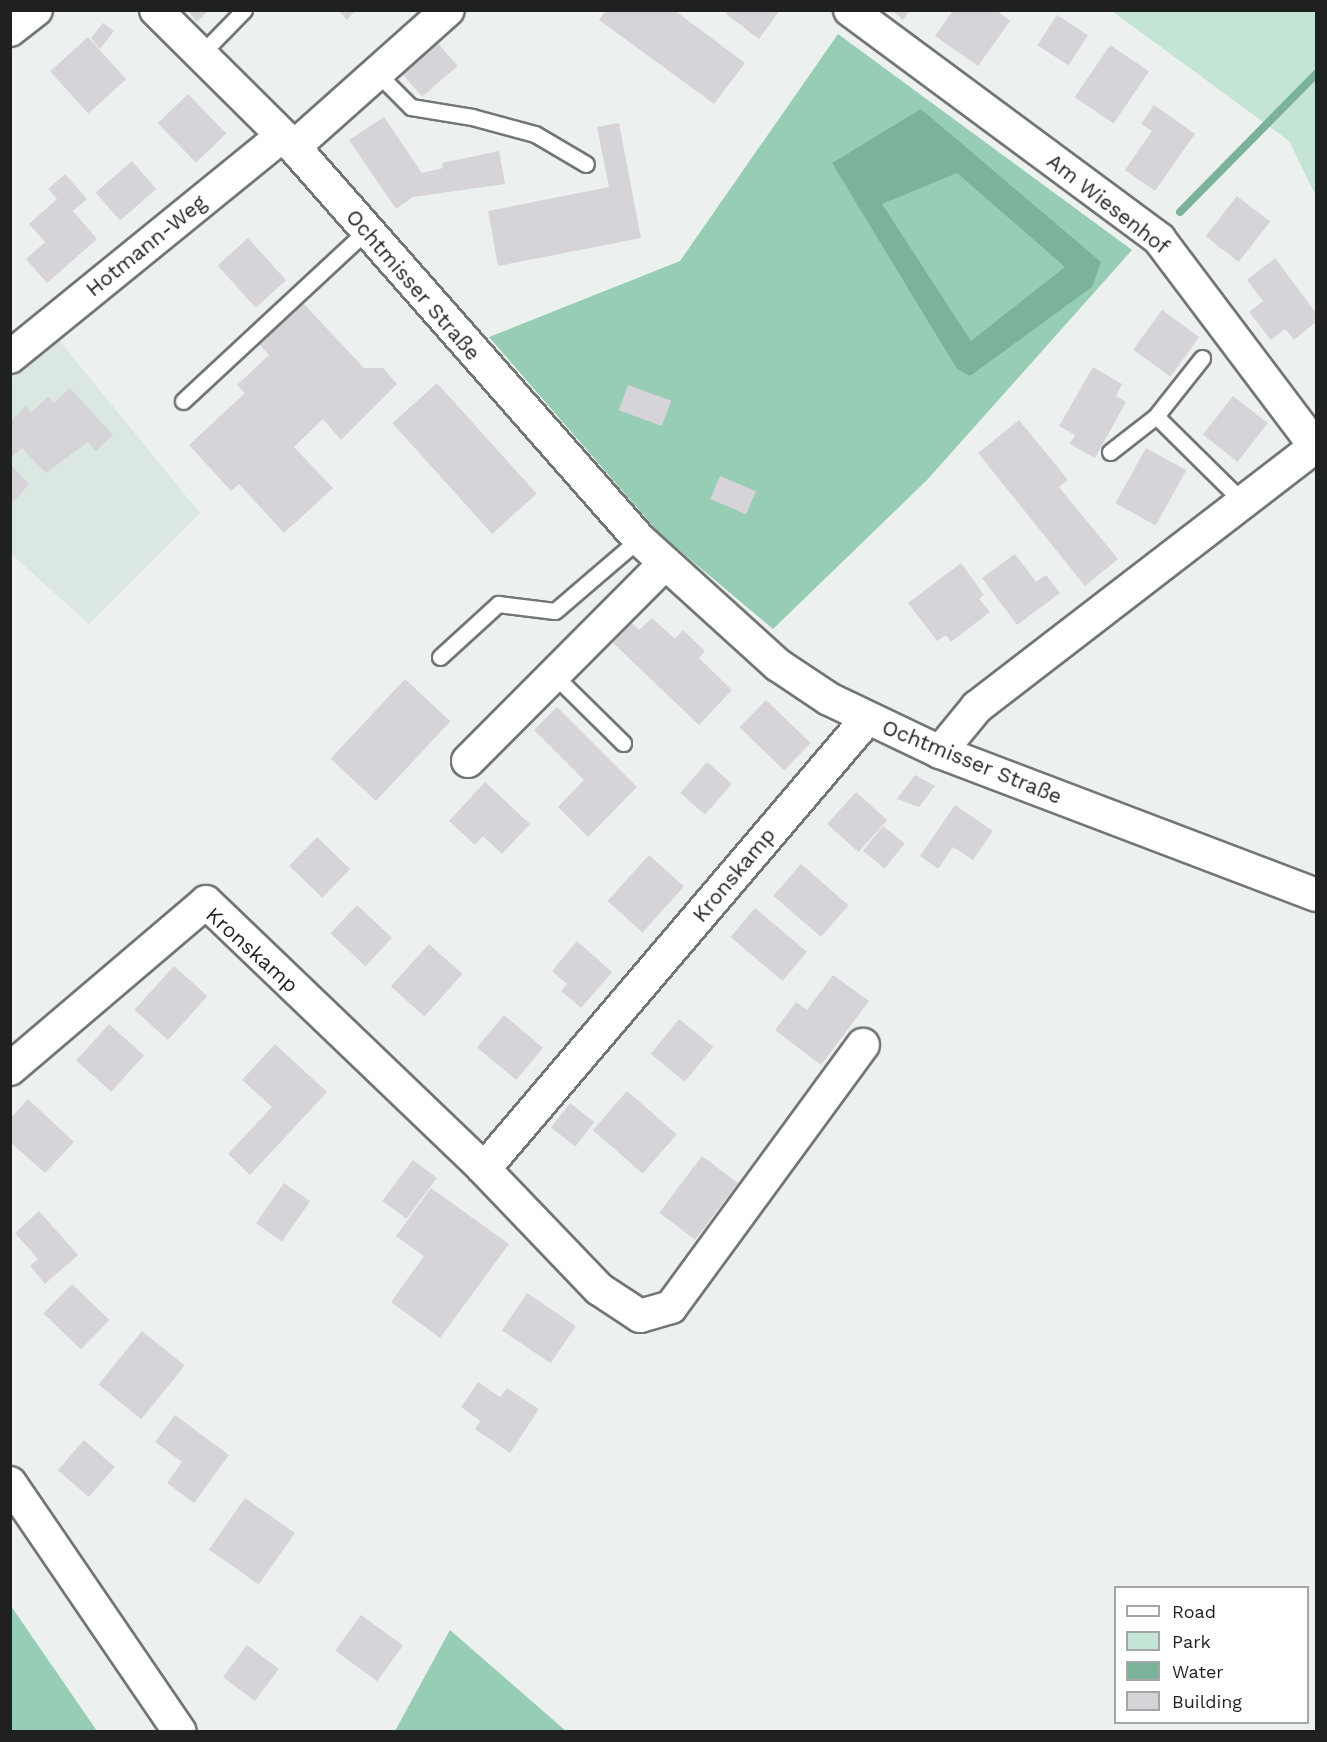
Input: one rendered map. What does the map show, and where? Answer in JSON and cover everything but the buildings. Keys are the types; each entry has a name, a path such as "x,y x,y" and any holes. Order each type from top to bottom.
{"street":[{"path":"10,30 36,10"},
{"name":"Ochtmisser Straße","path":"156,10 288,141 639,539 778,665 867,719 940,752 1317,895"},
{"name":"Hotmann-Weg","path":"10,357 377,73 448,10"},
{"name":"Am Wiesenhof","path":"850,10 1159,239 1316,447 1245,504 977,707 940,752"},
{"path":"468,761 664,564"},
{"name":"Kronskamp","path":"484,1169 867,719"},
{"name":"Kronskamp","path":"10,1069 206,902 484,1169 599,1289 640,1316 671,1307 863,1045"},
{"path":"10,1483 180,1731"}],"lane":[{"path":"200,55 244,10"},
{"path":"377,73 411,107 535,134 586,164"},
{"path":"183,401 366,231"},
{"path":"1110,452 1156,416 1202,357"},
{"path":"1156,416 1245,504"},
{"path":"440,657 498,604 555,611 639,539"},
{"path":"554,675 623,743"}],"shaded area":[{"path":"838,34 1132,250 927,480 773,629 659,533 489,337 680,261"},
{"path":"58,339 200,513 89,624 11,554 11,379"},
{"path":"11,1606 97,1731 11,1731"},
{"path":"450,1630 566,1731 395,1731"}],"green space":[{"path":"1112,11 1316,11 1316,196 1289,141"}],"water":[{"path":"921,109 1101,262 1092,287 970,376 957,369 832,163","holes":["957,173 1065,267 971,341 882,204"]}],"waterway":[{"path":"1180,212 1316,74"}]}
